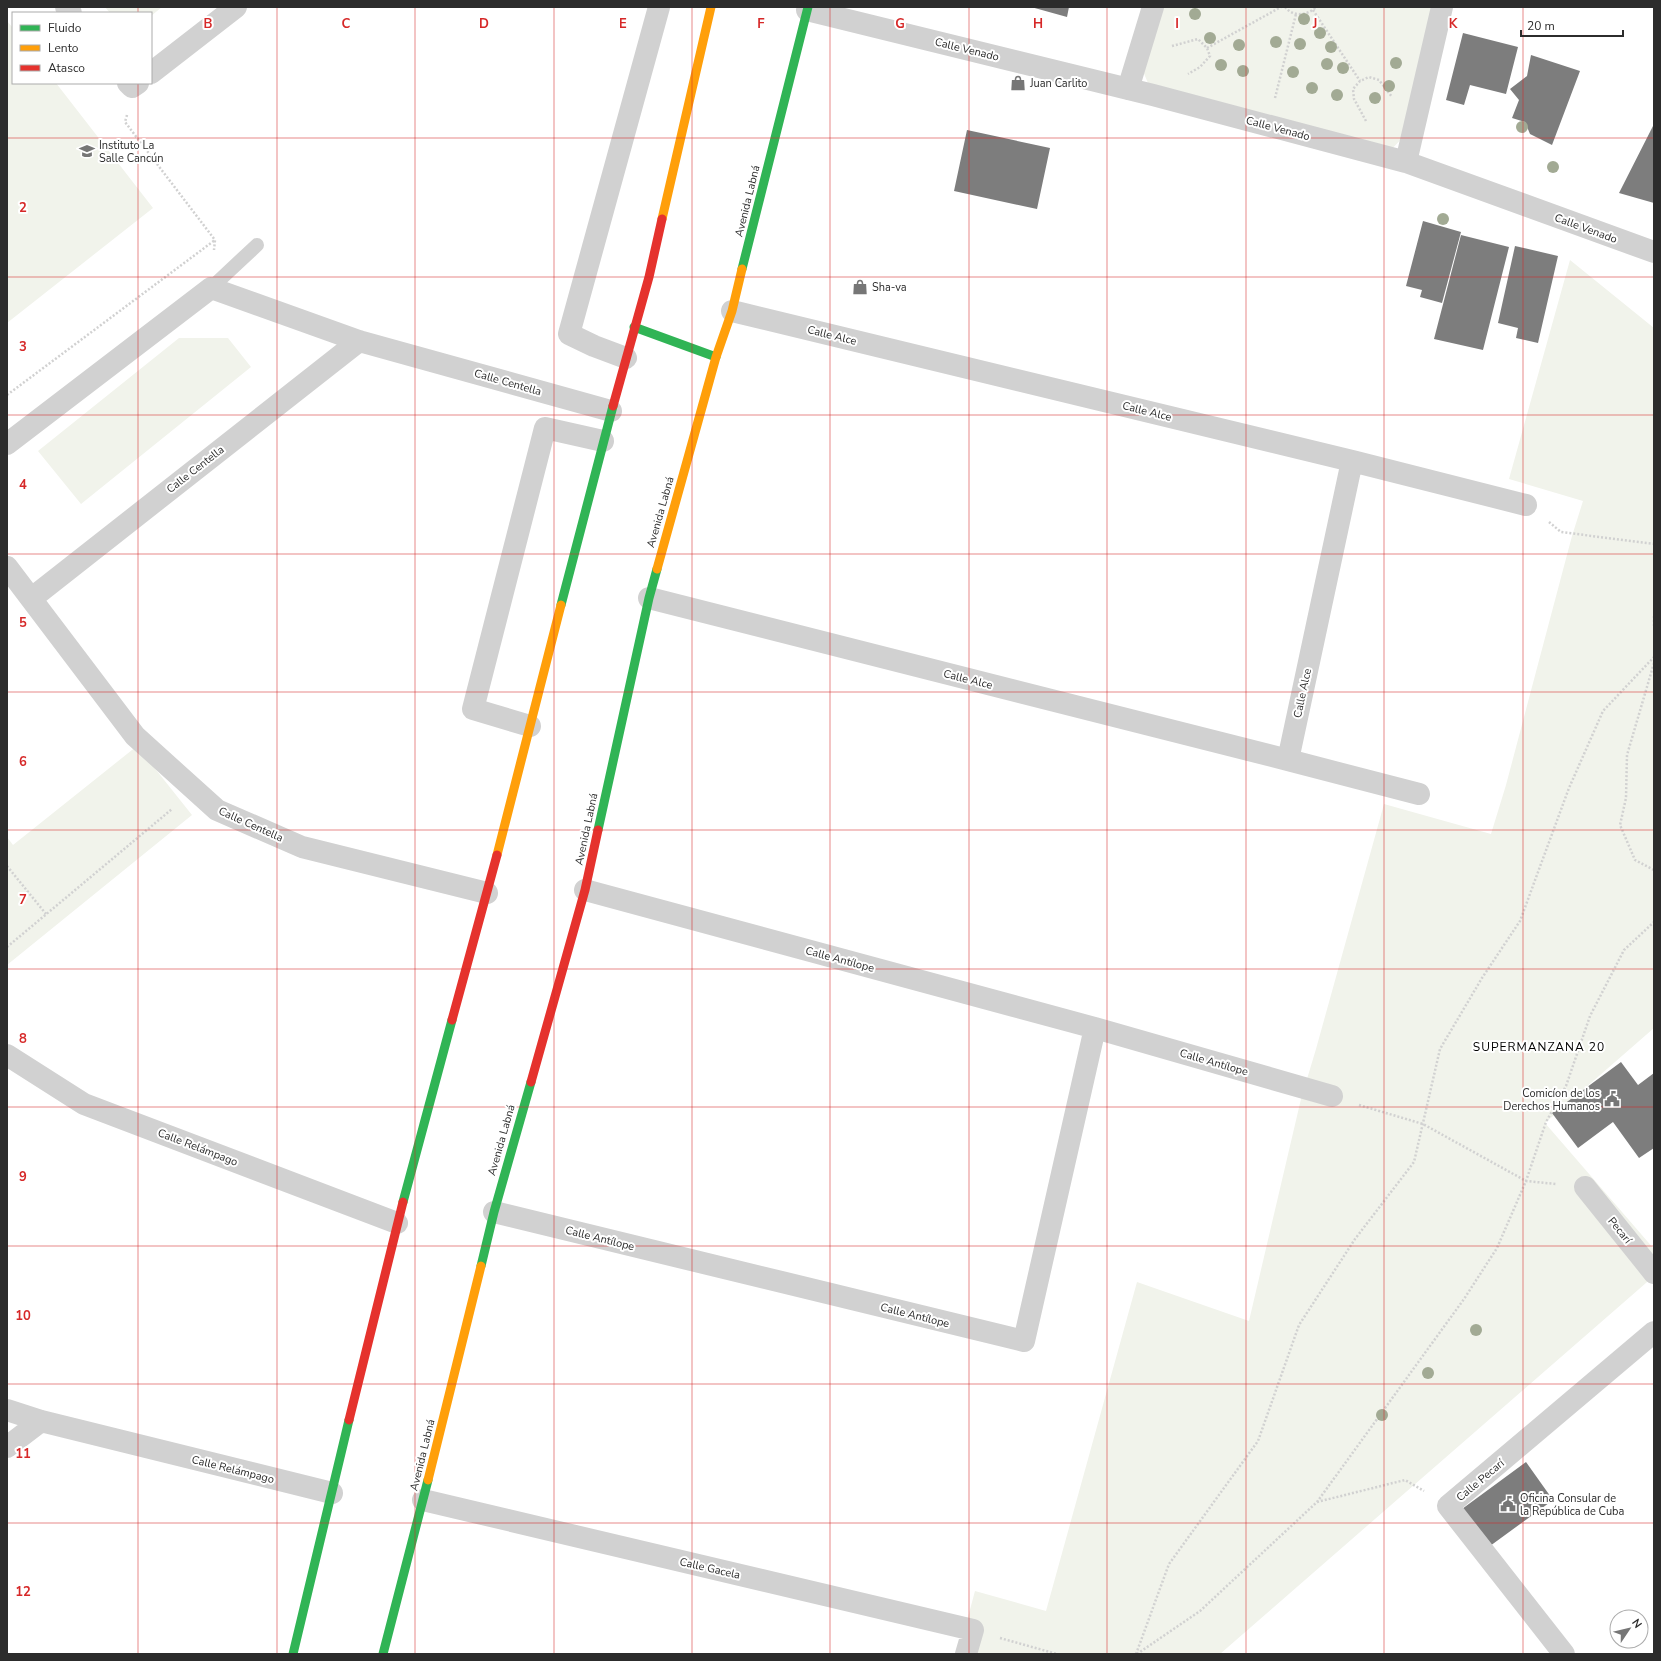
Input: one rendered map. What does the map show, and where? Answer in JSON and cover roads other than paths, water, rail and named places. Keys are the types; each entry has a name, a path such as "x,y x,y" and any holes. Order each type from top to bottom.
{"street":[{"path":"152,72 236,7"},
{"path":"626,358 594,346 569,334 658,7"},
{"path":"293,1654 397,1223 488,893 603,441 649,277 711,7"},
{"path":"1128,89 1153,7"},
{"path":"1406,162 1442,7"},
{"name":"Calle Venado","path":"808,8 1153,95 1406,162 1654,252"},
{"name":"Avenida Labná","path":"383,1654 423,1500 494,1212 585,890 649,598 716,357 732,311 808,8"},
{"path":"7,444 211,288"},
{"name":"Calle Centella","path":"211,288 359,341 611,411"},
{"name":"Calle Alce","path":"732,311 1352,461 1526,505"},
{"path":"634,327 716,357"},
{"name":"Calle Centella","path":"32,598 359,341"},
{"path":"530,726 473,709 545,428 603,441"},
{"name":"Calle Alce","path":"1288,760 1352,461"},
{"name":"Calle Centella","path":"7,566 135,736 217,810 302,846 488,893"},
{"name":"Calle Alce","path":"649,598 1419,794"},
{"name":"Calle Antílope","path":"585,890 1096,1028 1332,1096"},
{"name":"Calle Antílope","path":"494,1212 1024,1341 1096,1028"},
{"name":"Calle Relámpago","path":"7,1055 84,1104 397,1223"},
{"name":"Pecarí","path":"1585,1187 1654,1273"},
{"name":"Calle Pecarí","path":"1564,1654 1448,1506 1654,1332"},
{"name":"Calle Relámpago","path":"7,1410 332,1494"},
{"path":"7,1447 41,1420"},
{"name":"Calle Gacela","path":"423,1500 972,1630 966,1654"}],"lane":[{"path":"211,288 257,245"}],"place":[{"name":"Juan Carlito","path":"1018,83"},
{"name":"Instituto La Salle Cancún","path":"87,151"},
{"name":"Sha-va","path":"860,287"},
{"name":"Comicíon de los Derechos Humanos","path":"1612,1099"},
{"name":"Oficina Consular de la República de Cuba","path":"1508,1504"}],"district":[{"name":"SUPERMANZANA 20","path":"1539,1047"}]}
